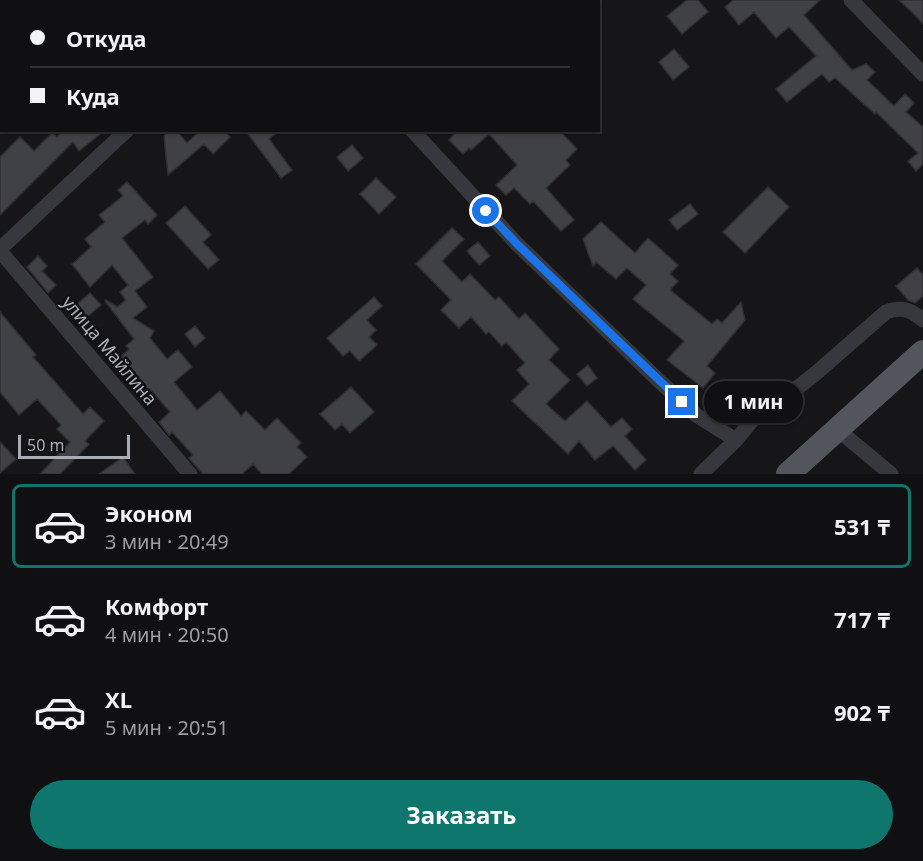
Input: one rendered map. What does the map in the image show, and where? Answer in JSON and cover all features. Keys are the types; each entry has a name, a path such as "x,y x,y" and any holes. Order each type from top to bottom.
{"main road":[{"path":"788,474 923,351"}],"street":[{"path":"851,0 923,74"},
{"path":"0,250 125,132"},
{"path":"414,132 517,244 655,377 696,415 736,440"},
{"name":"улица Майлина","path":"0,250 190,474"},
{"path":"701,474 736,440 754,418 769,410 815,374 886,312 900,308 910,310 923,320"},
{"path":"837,429 891,474"}],"building":[{"path":"687,0 698,0 708,12 682,34 667,16"},
{"path":"733,0 820,0 804,15 852,70 866,64 875,72 867,80 894,106 905,94 914,103 906,112 923,127 923,164 916,171 908,161 918,153 876,112 875,114 835,78 829,82 822,74 787,102 776,89 816,56 789,27 776,38 754,12 739,25 725,7"},
{"path":"899,0 923,0 923,24 916,16"},
{"path":"674,49 689,67 673,80 659,62"},
{"path":"61,132 103,132 79,151 73,142 0,215 0,157 20,137 34,151 52,133 57,137"},
{"path":"169,132 178,132 187,143 199,132 225,132 230,137 213,154 204,144 168,175 164,136"},
{"path":"246,132 278,132 269,139 292,170 281,178"},
{"path":"456,132 561,132 577,149 566,160 570,165 546,188 574,220 561,231 533,201 530,204 514,188 506,195 496,185 517,165 489,134 463,154 449,140"},
{"path":"352,145 363,158 348,171 337,157"},
{"path":"376,178 396,197 379,214 360,194"},
{"path":"127,182 157,215 148,224 145,220 122,238 153,277 135,291 147,307 133,318 154,331 150,338 167,359 178,350 192,367 174,382 197,410 220,391 241,416 246,411 265,430 277,418 301,443 297,447 307,457 289,474 262,474 253,464 242,474 203,474 189,458 193,455 172,432 169,435 159,422 170,412 150,389 145,394 134,381 131,384 113,364 129,349 126,346 134,339 105,301 117,307 126,300 120,292 128,285 112,265 90,287 72,264 91,247 85,239 105,222 99,215 123,196 118,190"},
{"path":"768,187 789,207 745,253 723,232"},
{"path":"690,204 698,214 677,230 669,220"},
{"path":"185,206 211,235 203,242 219,260 208,269 166,223"},
{"path":"601,222 635,253 648,238 678,265 670,274 678,281 670,290 712,324 717,319 722,323 741,302 745,320 707,366 715,373 703,388 667,360 684,341 633,299 646,285 627,268 616,279 596,262 593,266 583,239"},
{"path":"452,228 464,239 442,261 462,282 470,274 495,300 499,297 519,319 525,313 559,349 549,360 570,380 546,404 565,421 587,401 611,427 622,418 632,429 625,436 646,460 635,470 613,446 595,460 579,441 568,454 512,401 529,384 517,370 525,363 506,342 502,346 489,332 486,334 471,317 459,328 441,310 451,300 416,264"},
{"path":"478,242 490,256 479,265 467,251"},
{"path":"38,256 47,266 42,271 56,285 48,293 27,267"},
{"path":"917,268 923,275 923,296 915,303 908,300 896,286"},
{"path":"90,293 101,305 80,323 69,311"},
{"path":"374,297 382,306 367,320 376,330 369,337 377,345 359,361 350,351 343,356 327,338"},
{"path":"0,312 36,355 33,357 83,414 90,407 104,421 85,441 89,444 60,474 40,474 70,442 57,429 61,425 37,399 19,415 0,392"},
{"path":"195,326 205,338 195,347 185,334"},
{"path":"588,365 597,378 587,386 577,374"},
{"path":"351,387 374,412 350,433 342,424 335,430 320,414"},
{"path":"0,442 16,459 0,473"},
{"path":"123,457 135,474 99,474"}],"route":[{"path":"486,211 517,244 682,402"}]}
